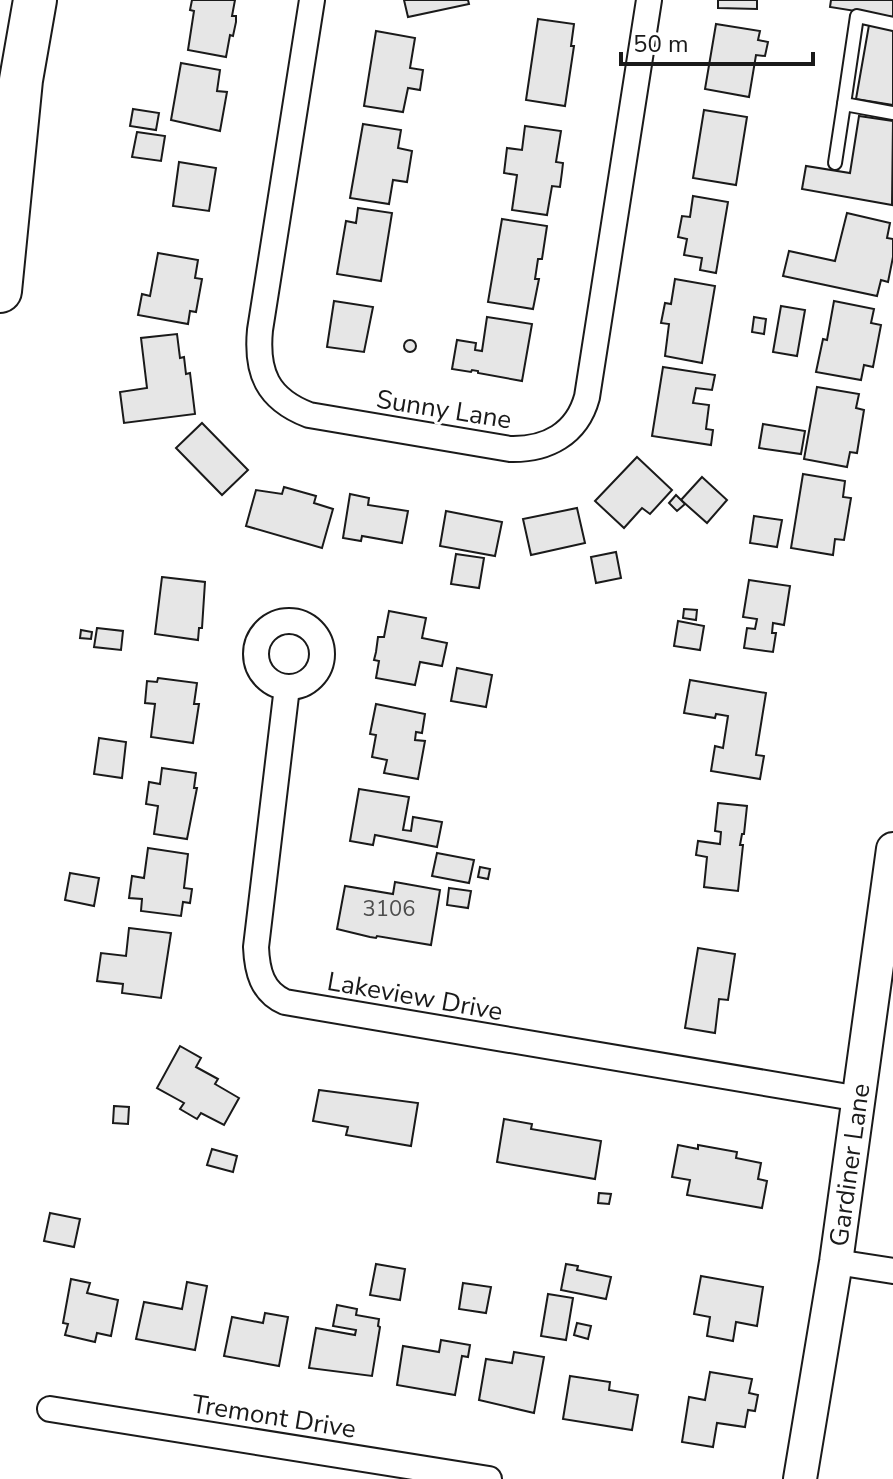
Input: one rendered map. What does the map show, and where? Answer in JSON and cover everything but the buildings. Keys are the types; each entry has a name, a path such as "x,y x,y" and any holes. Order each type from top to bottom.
{"highway":[{"path":"0,291 21,80 35,0"}],"main road":[{"name":"Gardiner Lane","path":"800,1479 836,1262 893,852"}],"street":[{"name":"Sunny Lane","path":"312,0 260,330 258,352 263,375 280,399 309,415 526,450 542,447 564,434 576,422 587,397 649,0"},
{"name":"Lakeview Drive","path":"287,687 256,947 256,961 264,986 271,996 285,1002 860,1099"},
{"path":"836,1262 893,1271"},
{"name":"Tremont Drive","path":"50,1409 489,1479"}],"lane":[{"path":"835,163 857,16 893,24"},
{"path":"844,104 893,113"}]}
